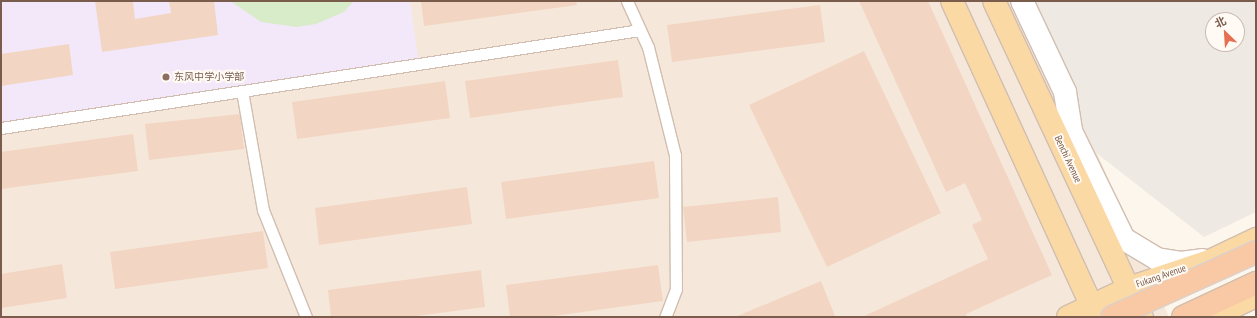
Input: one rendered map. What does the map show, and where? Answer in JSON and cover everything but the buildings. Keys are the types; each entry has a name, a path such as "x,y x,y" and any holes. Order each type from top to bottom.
{"highway":[{"path":"1112,317 1256,252"},
{"path":"1183,317 1255,292"}],"main road":[{"path":"952,1 1094,312"},
{"name":"Benchi Avenue","path":"994,1 1142,317"},
{"name":"Fukang Avenue","path":"1068,317 1094,312 1128,288 1212,260 1256,239"},
{"path":"1212,317 1255,292"}],"street":[{"path":"1022,1 1065,92 1071,131 1124,240 1157,259 1181,262 1212,260"},
{"path":"1227,317 1255,292"}],"lane":[{"path":"627,1 648,47 676,155 676,289 665,317"},
{"path":"1,128 640,30"},
{"path":"242,91 263,210 306,317"}],"shaded area":[{"path":"1,1 1030,1 1169,317 1,317"},
{"name":"东风中学小学部","path":"1,1 410,1 419,64 1,128"},
{"path":"1030,1 1256,1 1256,212 1204,237 1095,152"}],"green space":[{"path":"230,1 354,1 344,12 316,24 297,27 261,22"}],"place":[{"name":"东风中学小学部","path":"166,77"}]}
